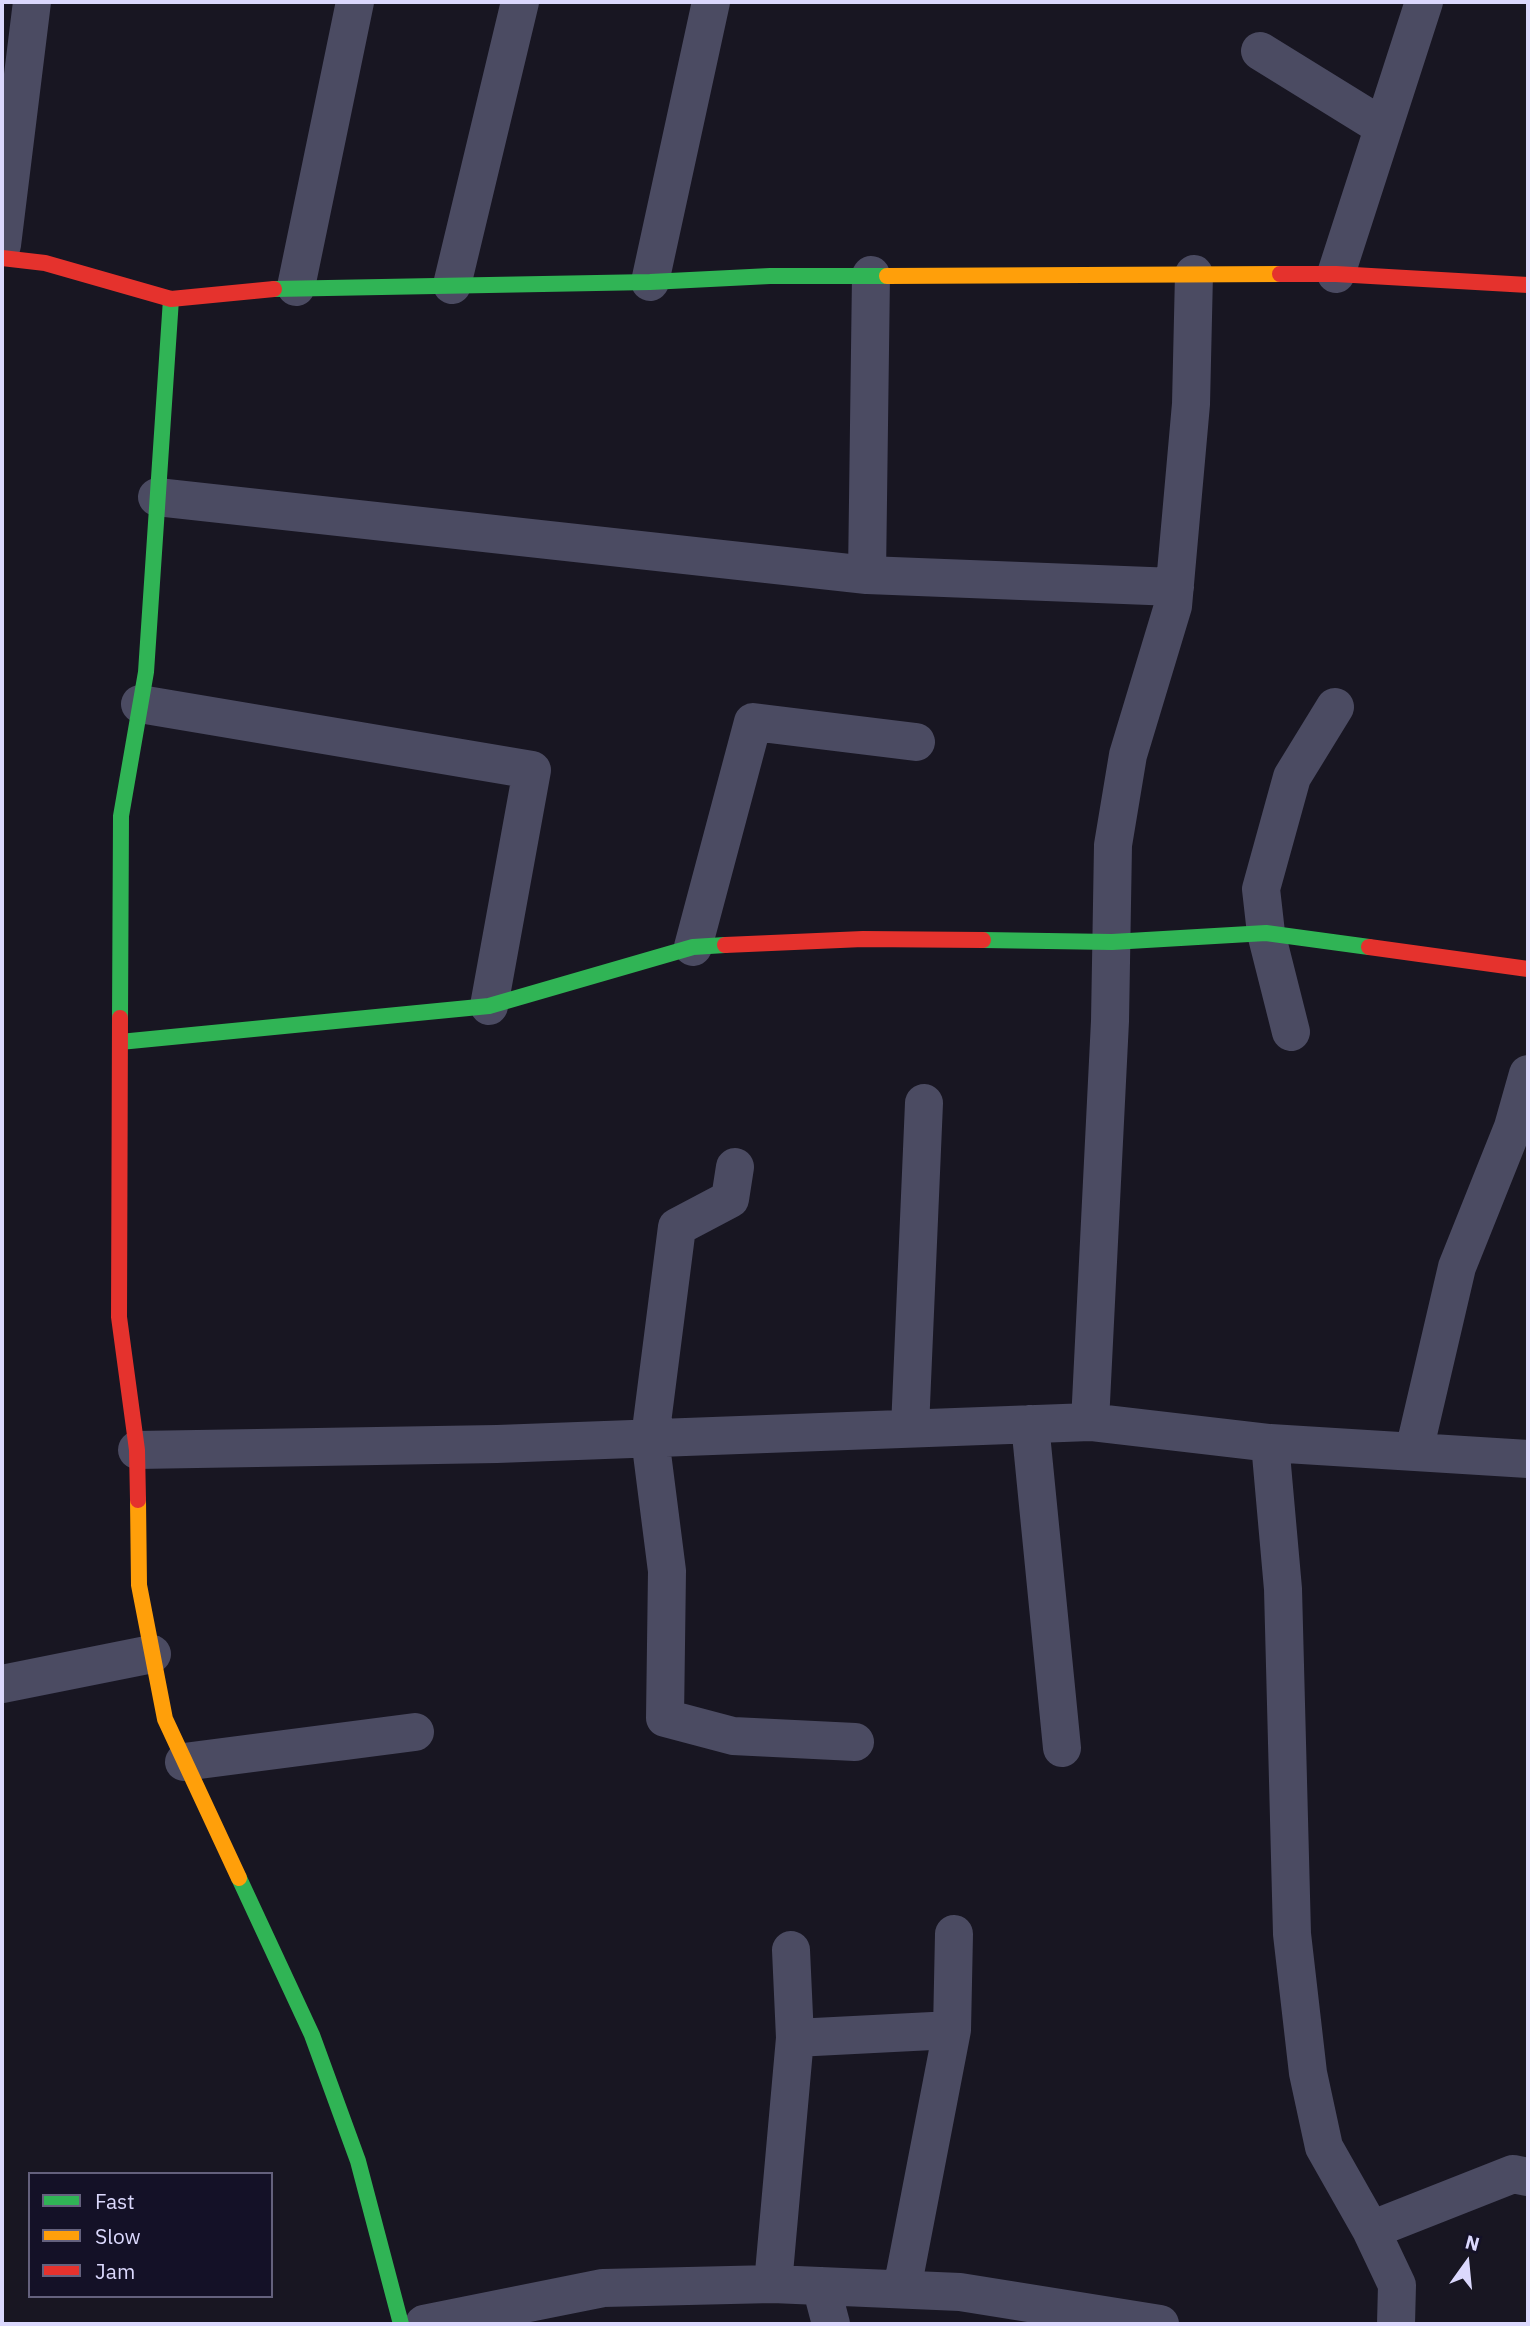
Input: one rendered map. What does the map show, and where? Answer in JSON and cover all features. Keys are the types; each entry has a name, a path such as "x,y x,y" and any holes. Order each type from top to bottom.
{"street":[{"path":"2,245 32,2"},
{"path":"296,287 355,2"},
{"path":"452,285 520,2"},
{"path":"650,282 711,2"},
{"path":"1336,274 1424,2"},
{"path":"1260,51 1383,127"},
{"path":"2,258 45,262 171,299 296,287 650,282 770,276 1336,274 1528,285"},
{"path":"1090,1422 1109,1034 1113,845 1128,755 1173,606 1191,404 1194,274"},
{"path":"867,575 871,275"},
{"path":"171,299 146,672 121,816 119,1317 137,1450 139,1585 164,1719 312,2035 358,2161 401,2324"},
{"path":"158,498 867,575 1175,587"},
{"path":"140,705 532,770 489,1006"},
{"path":"1292,1032 1266,933 1261,890 1292,778 1335,707"},
{"path":"693,947 753,722 916,742"},
{"path":"120,1042 489,1006 693,947 863,939 1112,942 1266,933 1528,969"},
{"path":"1414,1451 1457,1267 1513,1127 1528,1074"},
{"path":"910,1428 924,1103"},
{"path":"735,1167 730,1199 677,1227 650,1438 667,1571 665,1718 733,1736 855,1742"},
{"path":"137,1450 498,1444 1090,1422 1270,1443 1528,1459"},
{"path":"1030,1424 1062,1748"},
{"path":"1270,1443 1283,1589 1292,1934 1308,2073 1324,2147 1371,2230 1397,2285 1396,2324"},
{"path":"2,1684 152,1654"},
{"path":"184,1762 415,1732"},
{"path":"902,2289 952,2030 954,1934"},
{"path":"773,2284 794,2038 791,1950"},
{"path":"794,2038 952,2030"},
{"path":"1371,2230 1513,2174 1528,2177"},
{"path":"424,2324 603,2288 773,2284 960,2292 1160,2324"},
{"path":"821,2286 831,2324"}],"traffic: fast":[{"path":"274,289 650,282 770,276 887,276"},
{"path":"120,1018 121,816 146,672 171,299"},
{"path":"983,940 1112,942 1266,933 1369,947"},
{"path":"120,1042 489,1006 693,947 725,945"},
{"path":"239,1878 312,2035 358,2161 401,2324"}],"traffic: slow":[{"path":"887,276 1280,274"},
{"path":"138,1500 139,1585 165,1719 239,1878"}],"traffic: jam":[{"path":"2,258 45,263 171,299 274,289"},
{"path":"1280,274 1336,274 1528,285"},
{"path":"725,945 863,939 983,940"},
{"path":"1369,947 1528,969"},
{"path":"120,1018 119,1317 137,1450 138,1500"}]}
